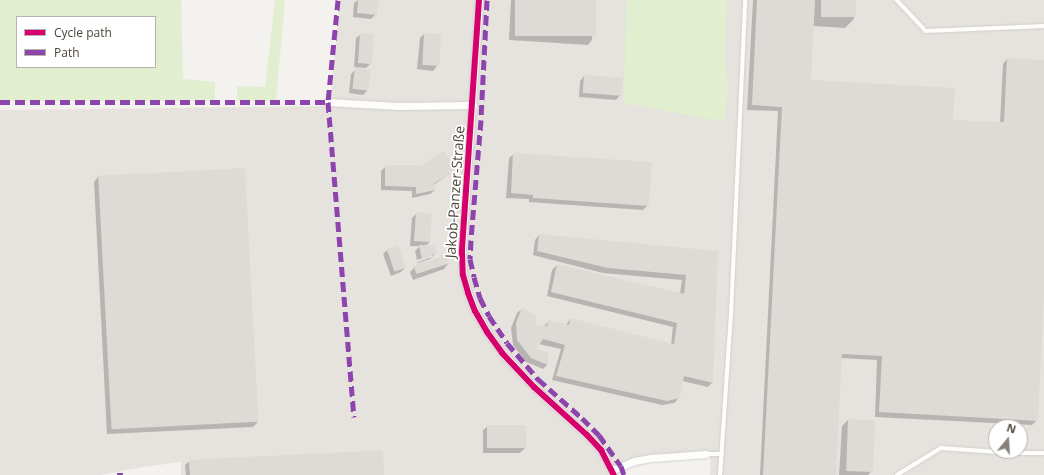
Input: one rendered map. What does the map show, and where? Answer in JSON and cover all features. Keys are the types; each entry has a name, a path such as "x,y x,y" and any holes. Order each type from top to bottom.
{"street":[{"name":"Jakob-Panzer-Straße","path":"479,0 462,262 471,299 487,332 502,352 534,388 601,450 613,472 634,461 651,458 706,454"},
{"name":"Jakob-Panzer-Straße","path":"328,102 398,106 473,105"}],"lane":[{"path":"720,475 732,306 745,0"},
{"path":"897,0 926,31 1044,26"},
{"path":"897,475 941,448 1012,453 1044,453"},
{"path":"706,454 722,454"}],"shaded area":[{"path":"340,0 1044,0 1044,475 710,475 711,454 651,458 611,470 613,475 181,475 181,462 100,475 0,475 0,110 330,106"},
{"path":"488,130 510,132 503,208 481,206"},
{"path":"709,401 706,440 700,444 644,448 630,451 623,450 618,447 591,414 597,408"}],"green space":[{"path":"0,0 181,0 183,79 215,82 215,101 0,101"},
{"path":"275,0 285,0 276,101 237,101 237,86 265,87"},
{"path":"626,0 727,0 725,59 728,90 725,122 624,103"}],"building":[{"path":"358,0 379,0 377,15 357,13"},
{"path":"515,0 596,0 596,36 515,36"},
{"path":"757,0 815,0 811,80 955,88 953,120 1004,122 1007,58 1044,60 1044,294 1038,421 1028,420 1028,419 879,412 882,356 842,354 836,475 763,475 782,107 752,105"},
{"path":"821,0 856,0 856,17 821,17"},
{"path":"360,33 374,34 372,64 358,63"},
{"path":"424,33 441,34 439,66 422,65"},
{"path":"355,68 371,70 368,91 352,89"},
{"path":"584,75 623,78 622,96 583,93"},
{"path":"444,151 456,170 433,184 436,190 416,194 416,187 385,186 385,165 421,165"},
{"path":"513,153 652,162 649,206 533,198 533,195 511,193"},
{"path":"245,168 258,422 111,429 98,176"},
{"path":"416,212 432,213 430,242 414,241"},
{"path":"539,234 718,251 713,383 684,376 680,398 667,401 556,376 565,345 543,339 537,349 548,353 548,365 531,358 517,340 516,323 522,307 537,317 535,324 547,326 549,320 569,325 570,318 674,344 677,323 551,292 557,264 684,294 686,275 608,268 537,251"},
{"path":"398,245 406,268 394,272 387,249"},
{"path":"419,245 436,245 436,254 422,259"},
{"path":"446,255 449,264 416,274 414,266"},
{"path":"848,419 875,420 873,472 846,471"},
{"path":"487,425 526,425 526,448 487,448"},
{"path":"383,450 384,475 190,475 189,460"}],"marked path":[{"path":"338,0 328,102 354,417"},
{"path":"487,0 481,120 470,259 480,298 489,316 507,343 538,379 599,435 621,466 624,475"},
{"path":"0,102 328,102"},
{"path":"117,475 123,475"}],"cycle path":[{"path":"479,0 462,252 463,275 468,293 475,311 487,332 502,353 534,387 587,435 601,450 614,475"}]}
